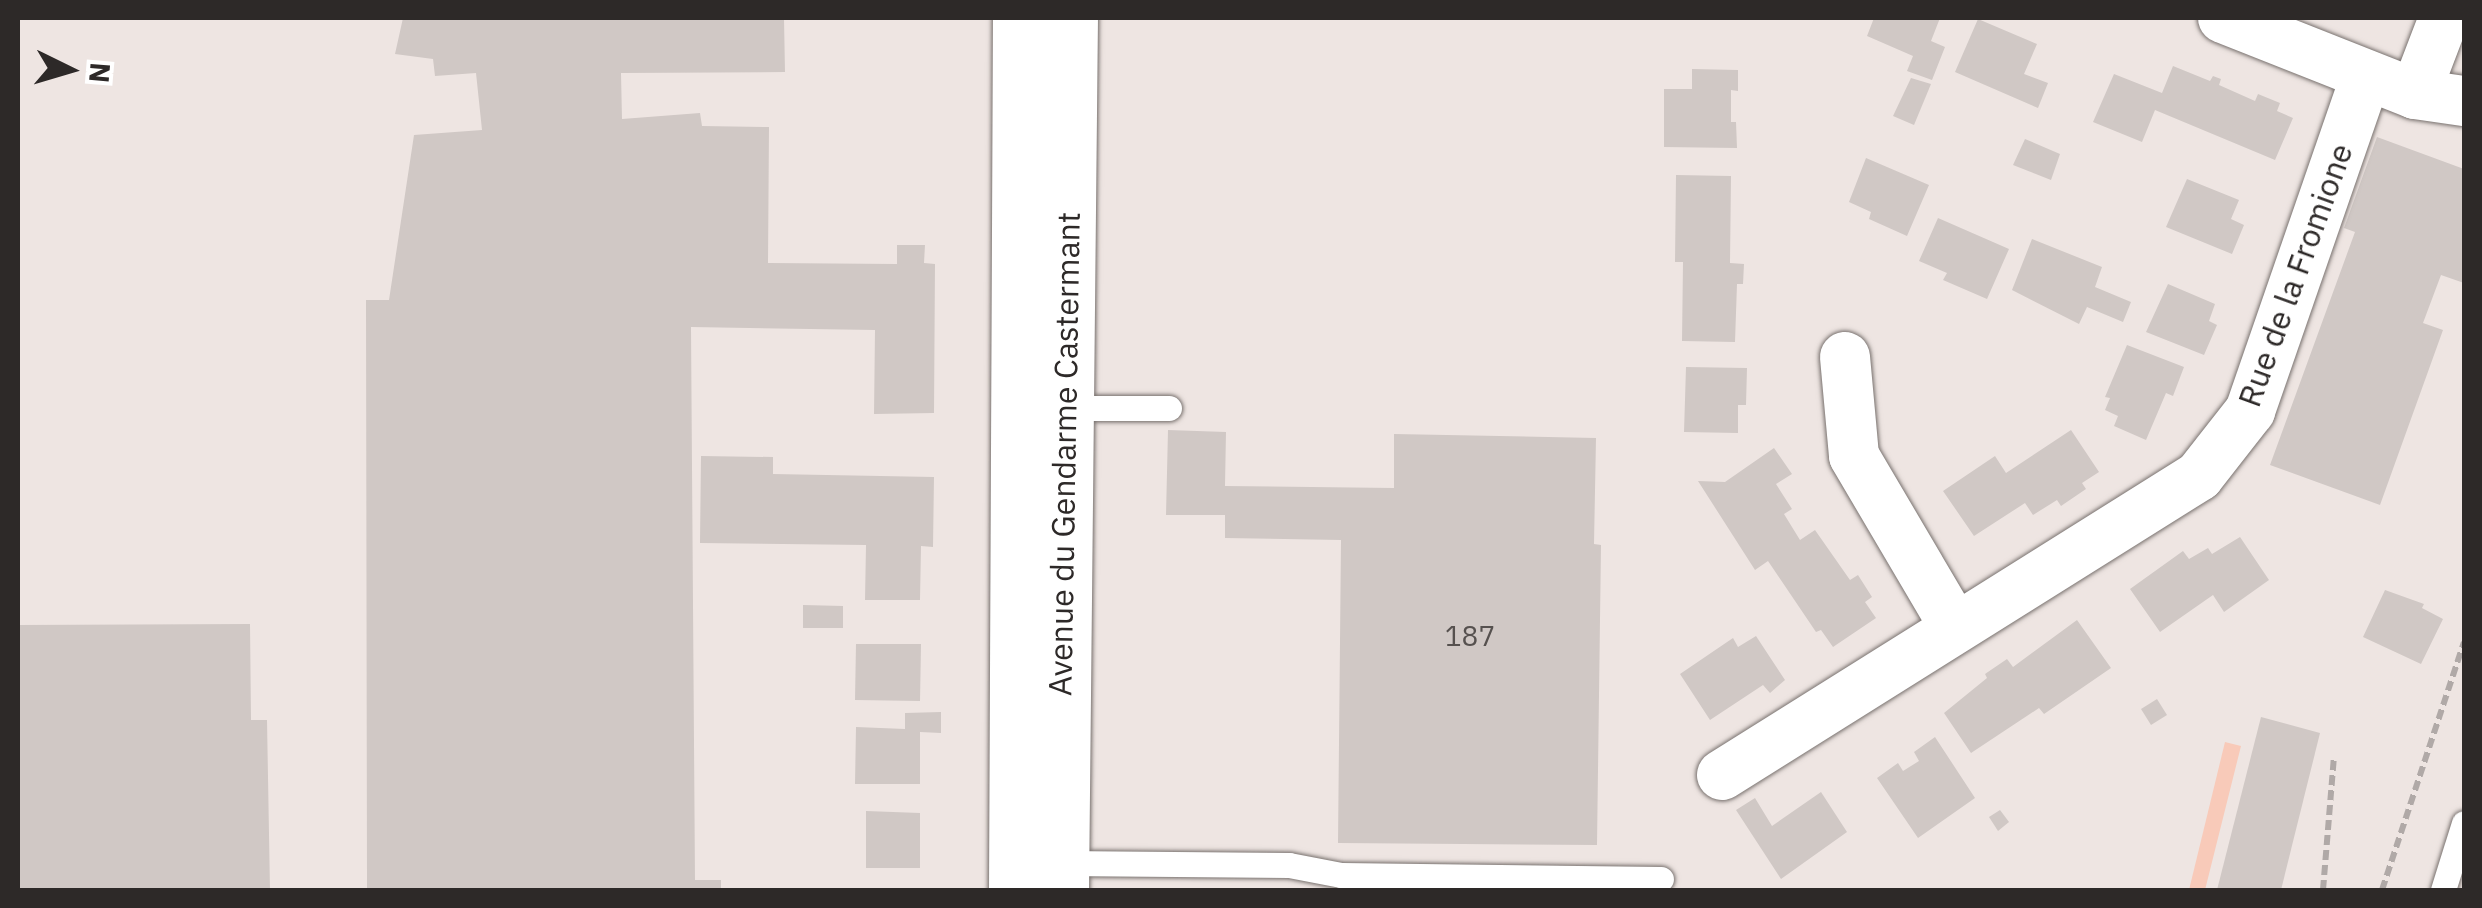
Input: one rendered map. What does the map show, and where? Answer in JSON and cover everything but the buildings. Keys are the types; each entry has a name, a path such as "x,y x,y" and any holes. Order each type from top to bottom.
{"main road":[{"name":"Avenue du Gendarme Castermant","path":"1020,18 1046,881"},
{"name":"Avenue du Gendarme Castermant","path":"1046,881 1065,408 1070,18"}],"street":[{"path":"2223,18 2415,94 2464,100"},
{"path":"2415,94 2444,18"},
{"name":"Rue de la Fromione","path":"1722,776 1954,626 2199,476 2250,411 2366,76"},
{"path":"1845,357 1854,456 1954,626"}],"lane":[{"path":"1065,408 1169,408"},
{"path":"2444,890 2464,823"},
{"path":"1046,881 1289,865 1341,875 1661,880"}],"path":[{"path":"2382,890 2464,642"},
{"path":"2323,890 2334,757"}],"shaded area":[{"path":"2225,742 2241,746 2205,890 2189,890"}]}
